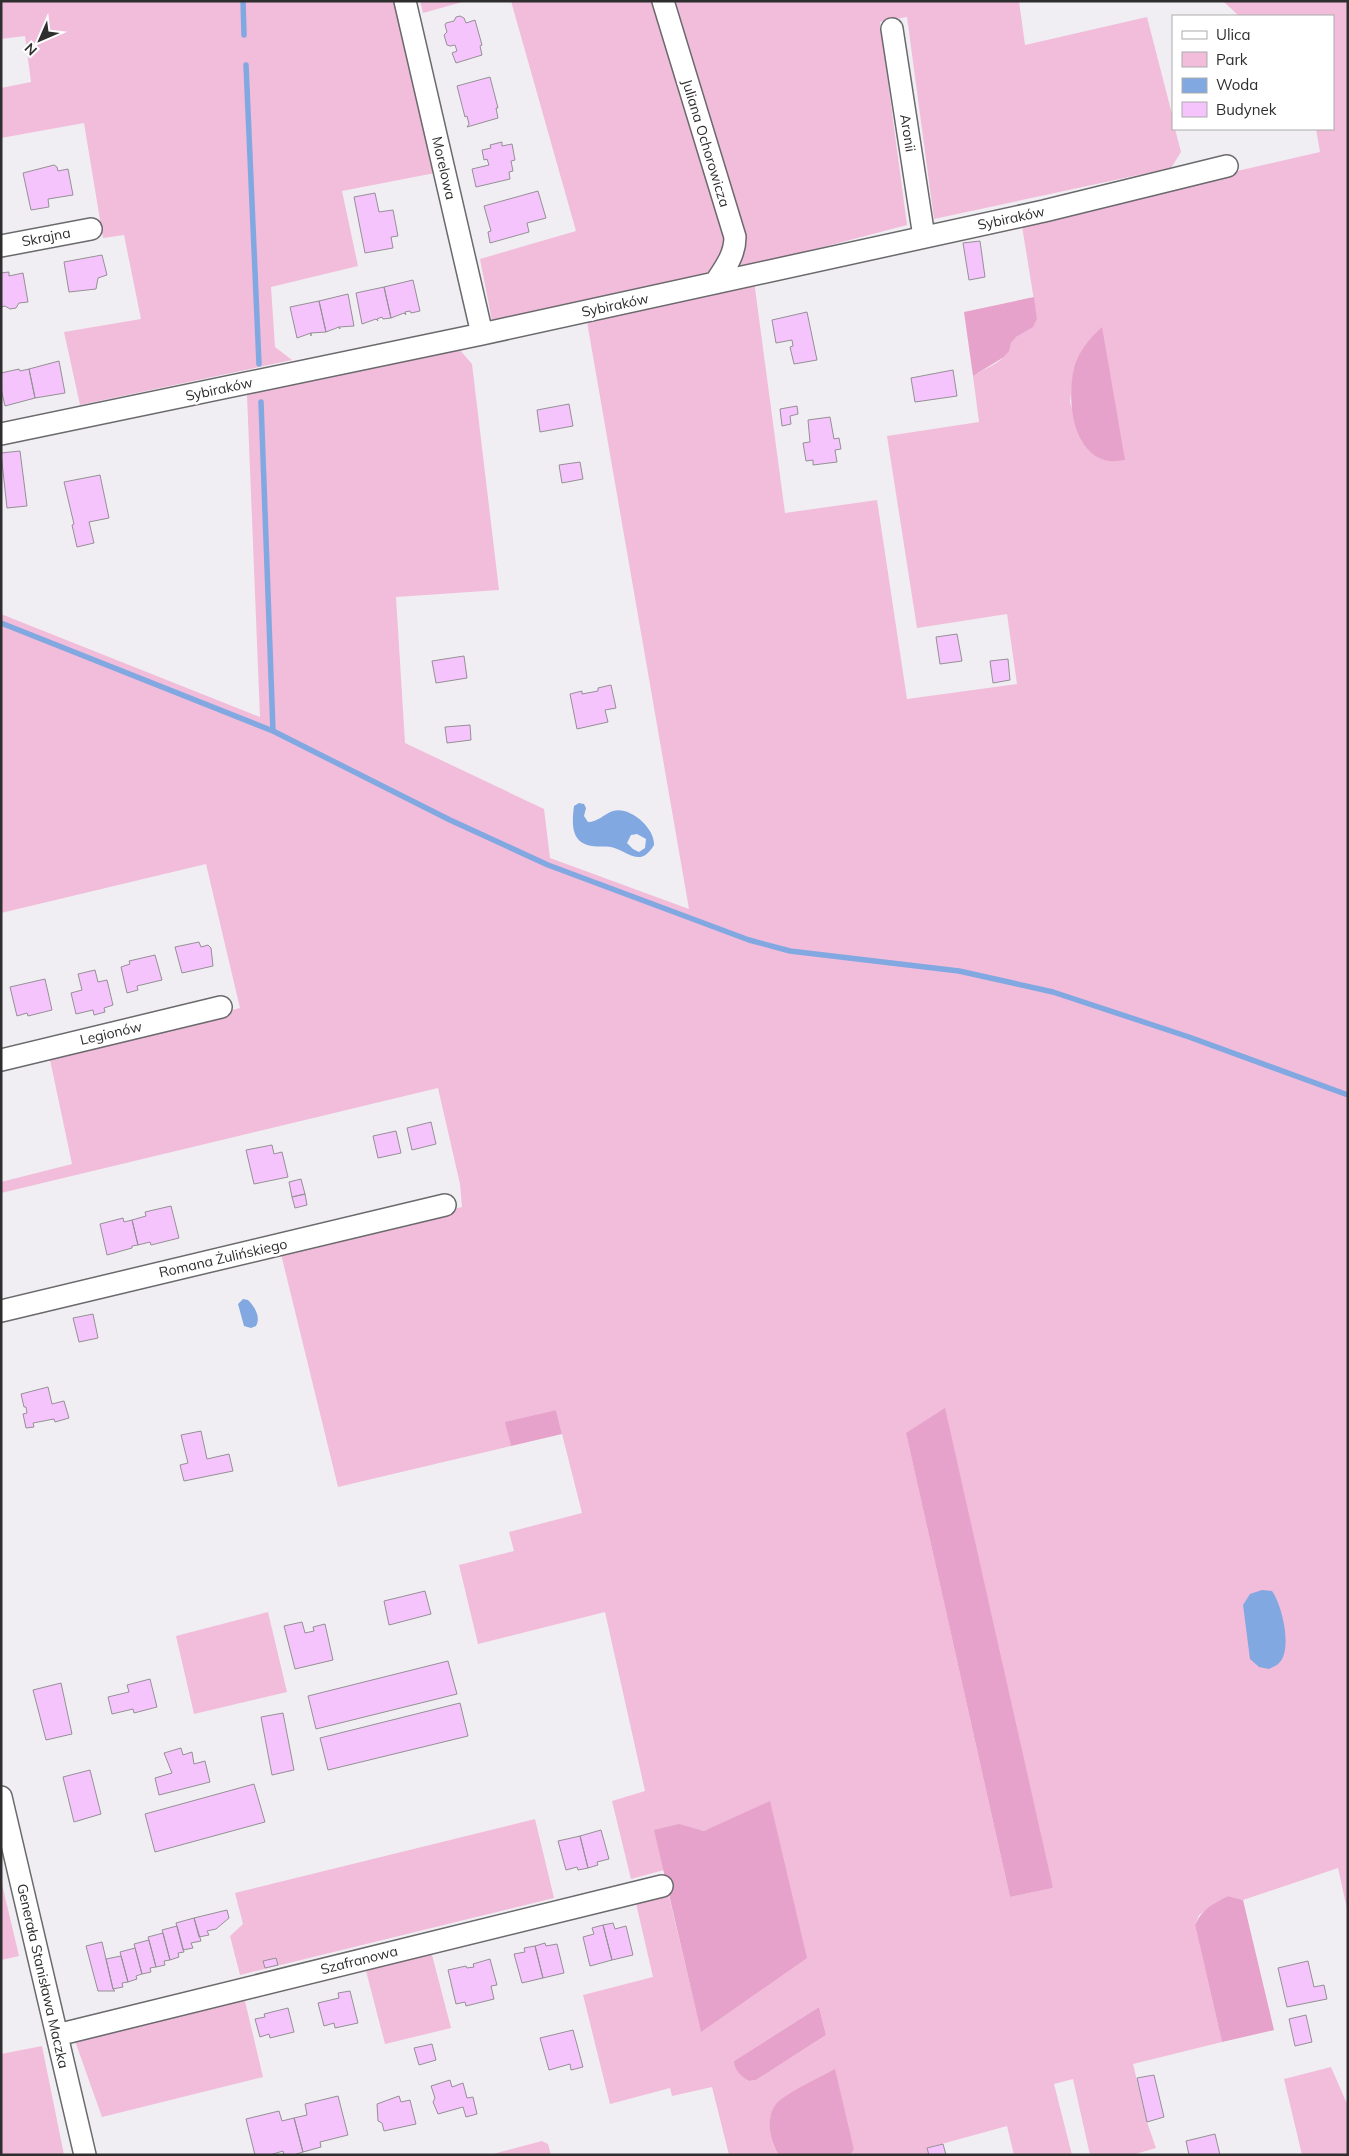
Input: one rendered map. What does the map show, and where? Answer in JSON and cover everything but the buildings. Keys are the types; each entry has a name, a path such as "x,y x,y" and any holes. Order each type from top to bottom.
{"street":[{"name":"Morelowa","path":"405,1 482,334"},
{"name":"Juliana Ochorowicza","path":"663,1 735,237 735,245 730,259 715,282"},
{"name":"Aronii","path":"892,29 924,236"},
{"name":"Sybiraków","path":"1,434 482,334 1053,208 1227,166"},
{"name":"Skrajna","path":"1,246 91,229"},
{"name":"Legionów","path":"1,1060 221,1007"},
{"name":"Romana Żulińskiego","path":"1,1311 445,1205"},
{"name":"Generała Stanisława Maczka","path":"1,1797 7,1844 57,2035 85,2155"},
{"name":"Szafranowa","path":"57,2035 662,1886"}],"green space":[{"path":"1,1 394,1 435,173 342,191 358,266 271,287 275,347 292,360 80,405 64,332 141,319 124,235 103,238 84,123 1,138 1,88 31,82 25,36 1,39"},
{"path":"420,1 466,1 423,13"},
{"path":"511,1 655,1 728,237 725,254 708,280 492,321 480,259 576,231"},
{"path":"671,1 1019,1 1025,45 1147,17 1172,114 1172,130 1175,130 1181,152 1171,168 934,219 907,17 880,22 907,225 728,272 745,243"},
{"path":"1223,1 1348,1 1348,1913 1338,1868 1243,1900 1228,1896 1199,1915 1195,1925 1222,2042 1133,2064 1147,2122 1156,2148 1132,2155 1090,2155 1073,2079 1054,2084 1072,2155 1014,2155 1007,2126 927,2148 929,2155 850,2155 854,2150 770,2117 772,2141 779,2155 729,2155 712,2087 672,2096 670,2088 610,2104 583,1995 653,1977 635,1899 668,1892 701,2031 755,1994 718,1826 704,1831 692,1828 655,1830 664,1870 631,1879 612,1801 645,1791 605,1612 478,1644 459,1565 514,1551 509,1532 582,1513 556,1410 506,1422 511,1446 338,1487 280,1250 462,1207 460,1184 438,1088 1,1193 1,1182 72,1164 49,1055 240,1008 206,864 1,913 1,614 260,717 247,395 281,382 459,349 472,364 499,590 396,597 405,743 544,809 550,858 689,909 586,316 754,281 785,513 877,500 907,699 1017,684 1007,614 917,628 887,436 979,422 973,376 1004,357 1014,339 1031,327 1037,319 1022,226 1198,180 1320,152 1316,130 1334,130 1334,15 1238,15","holes":["1074,368 1082,442 1070,402","906,1433 1053,1888 1010,1897","819,2007 826,2035 756,2080 749,2081 734,2061"]},
{"path":"268,1612 287,1692 194,1714 176,1636"},
{"path":"535,1819 554,1898 240,1975 230,1936 243,1924 235,1893"},
{"path":"1,1880 19,1956 1,1960"},
{"path":"431,1951 451,2028 385,2044 365,1967"},
{"path":"244,1997 263,2077 102,2117 75,2041"},
{"path":"42,2046 64,2155 1,2155 1,2054"},
{"path":"1331,2067 1348,2106 1348,2155 1302,2155 1284,2079"},
{"path":"542,2141 548,2144 551,2155 489,2155"}],"shaded area":[{"path":"1034,297 1037,319 1033,327 1016,337 1004,357 973,376 964,312"},
{"path":"1102,327 1125,460 1109,461 1096,456 1087,448 1079,436 1072,409 1072,380 1076,362 1085,346"},
{"path":"945,1408 1053,1888 1010,1897 906,1433"},
{"path":"556,1410 562,1434 511,1446 505,1422"},
{"path":"770,1801 807,1958 701,2032 654,1830 679,1824 704,1831"},
{"path":"1228,1896 1243,1900 1274,2030 1222,2042 1195,1925 1205,1911"},
{"path":"819,2007 826,2035 756,2080 749,2081 739,2073 734,2061"},
{"path":"835,2069 854,2150 850,2155 779,2155 773,2142 770,2127 770,2119 775,2106 780,2100"}],"water":[{"path":"579,803 584,804 586,808 584,816 588,822 595,821 613,811 620,810 634,815 646,825 653,838 654,845 644,856 639,857 611,847 585,844 580,841 574,831 574,806","holes":["637,834 646,839 645,848 639,852 627,843 631,835"]},
{"path":"243,1299 251,1303 258,1316 256,1326 251,1328 244,1326 238,1304"},
{"path":"1262,1590 1272,1591 1276,1598 1285,1627 1286,1638 1283,1656 1278,1664 1269,1669 1259,1667 1250,1659 1243,1605 1250,1594"}],"waterway":[{"path":"243,1 244,35"},
{"path":"246,65 259,364"},
{"path":"261,402 273,731"},
{"path":"1,623 273,731 450,820 548,865 749,940 790,951 959,971 1053,992 1189,1037 1348,1095"}]}
